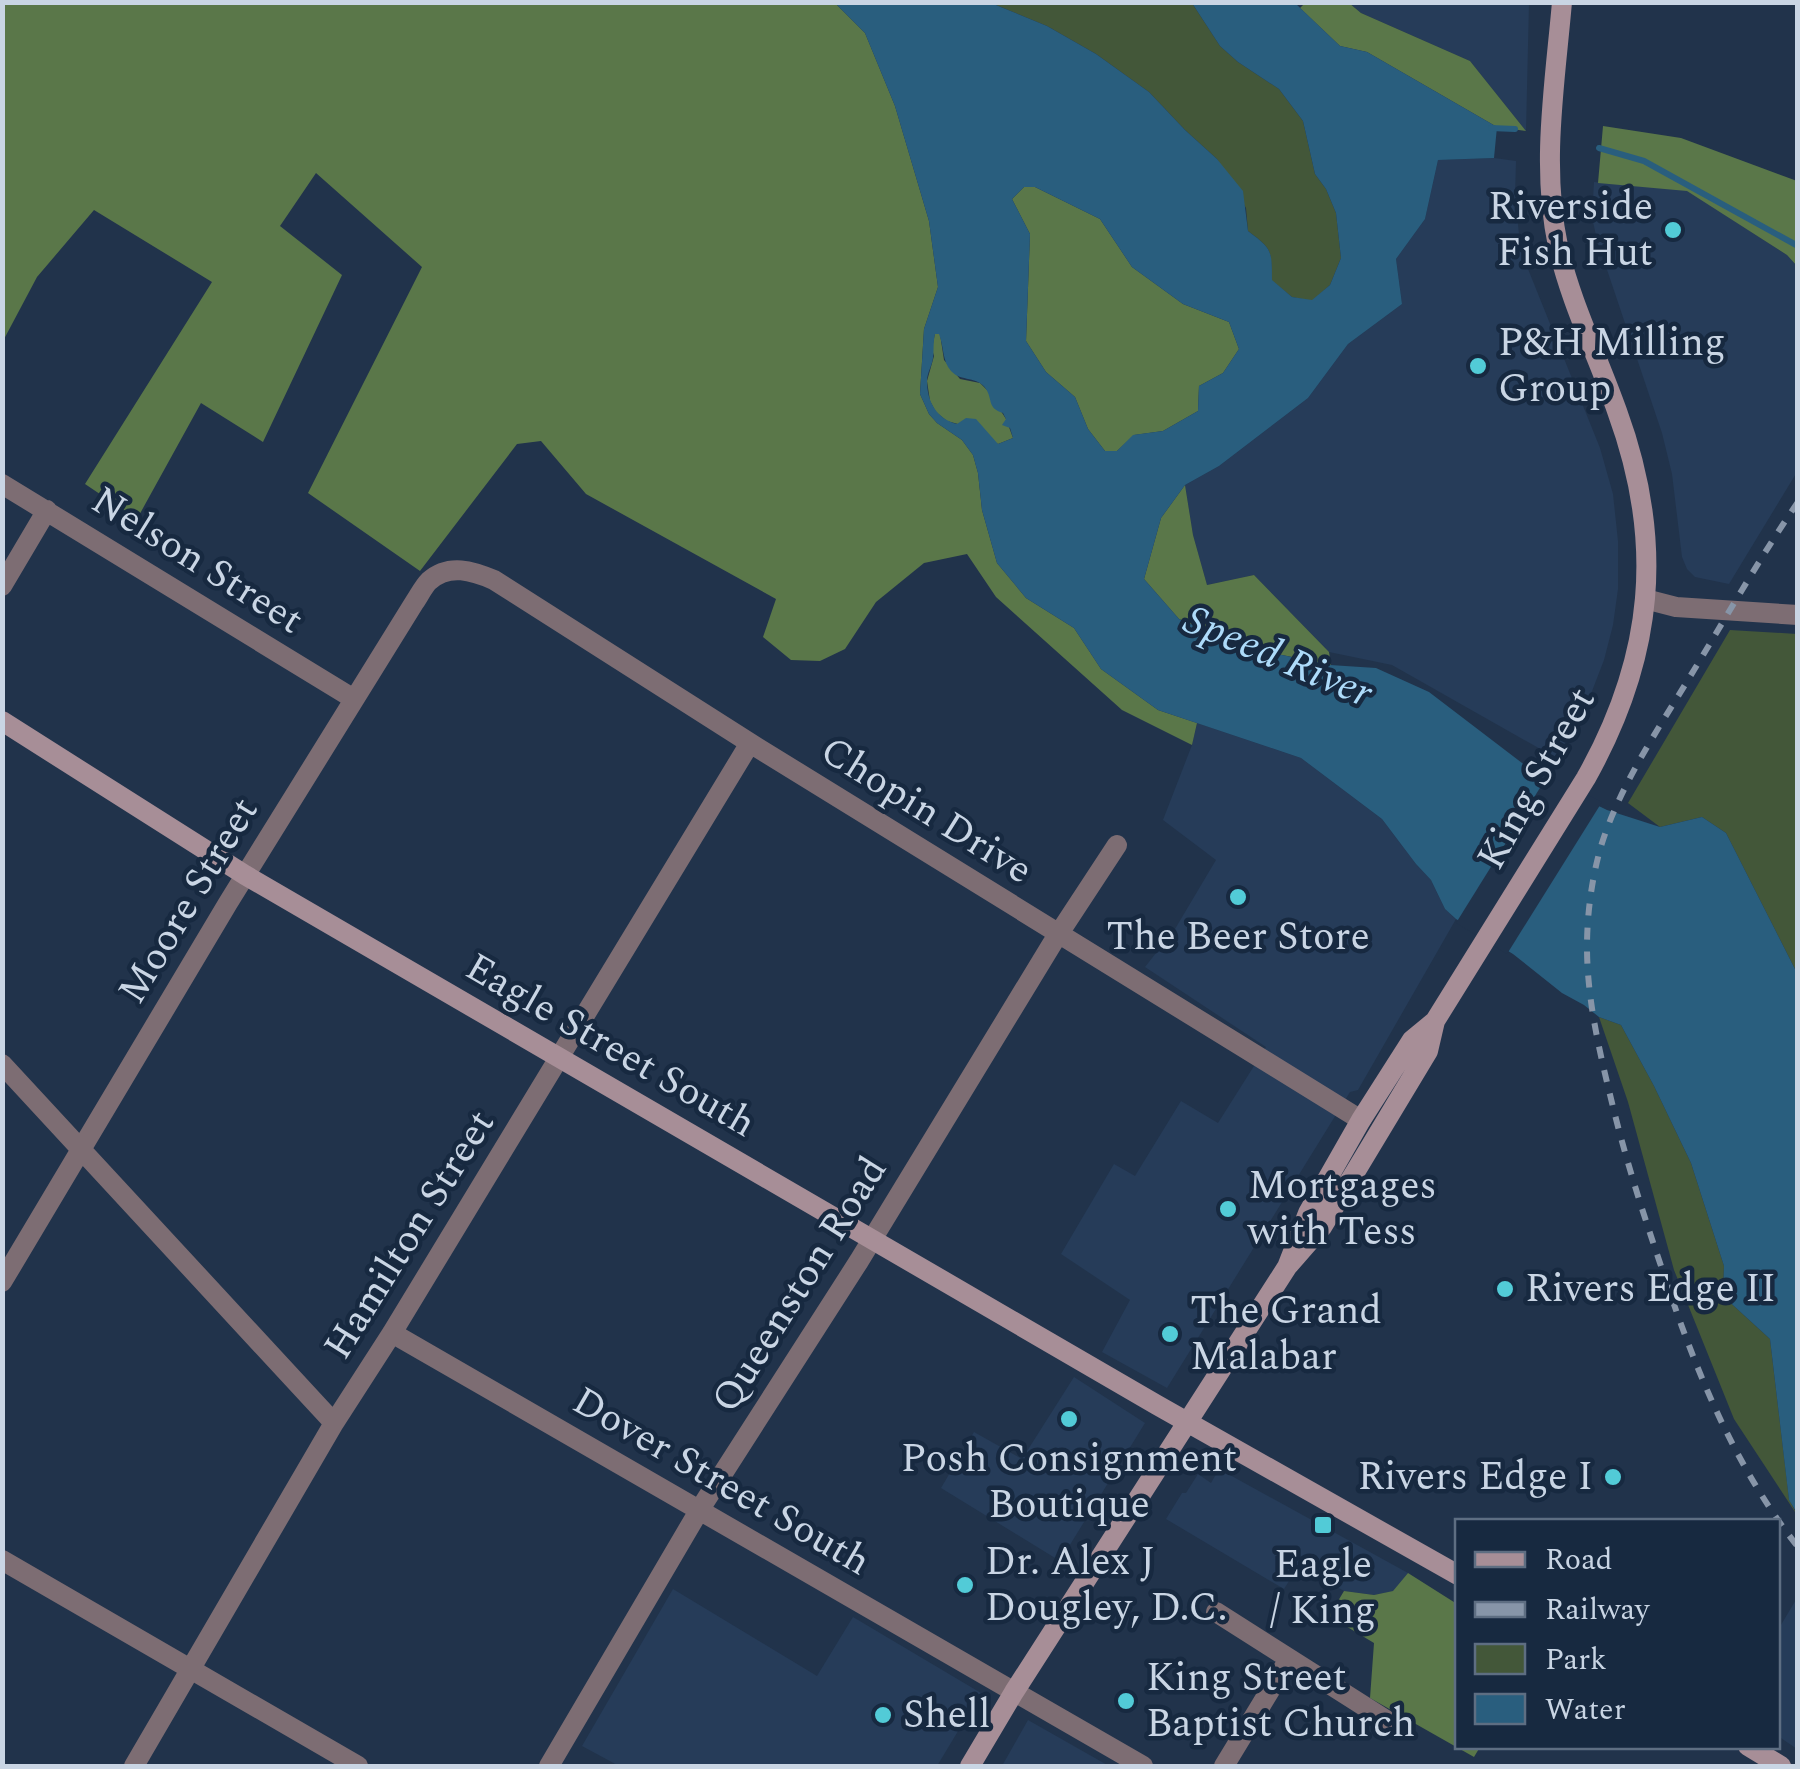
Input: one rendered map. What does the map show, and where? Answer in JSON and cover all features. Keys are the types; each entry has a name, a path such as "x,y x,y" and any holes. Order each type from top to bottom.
{"main road":[{"name":"King Street","path":"1436,1021 1606,742 1636,660 1645,600 1646,538 1634,462 1567,279 1553,224 1549,162 1562,2"},
{"name":"Eagle Street South","path":"2,721 245,875 1455,1573"},
{"path":"1288,1267 1308,1213 1362,1120 1412,1040 1436,1021"},
{"path":"970,1766 1288,1267 1333,1210 1428,1051 1436,1021"},
{"path":"1753,1749 1781,1766"}],"street":[{"name":"Nelson Street","path":"2,484 354,699"},
{"path":"2,586 46,510"},
{"name":"Moore Street","path":"2,1282 354,699 430,580 451,570"},
{"name":"Chopin Drive","path":"451,570 474,571 494,580 750,744 1362,1120"},
{"path":"1645,600 1676,607 1798,615"},
{"name":"Hamilton Street","path":"134,1766 334,1423 750,744"},
{"name":"Queenston Road","path":"549,1766 700,1508 1117,845"},
{"path":"2,1064 334,1423"},
{"name":"Dover Street South","path":"392,1333 1142,1766"},
{"path":"2,1560 358,1766"},
{"path":"1216,1612 1386,1720"},
{"path":"1224,1766 1289,1659"}],"shaded area":[{"path":"1349,3 1529,3 1526,131 1470,61 1361,13"},
{"path":"1438,160 1516,161 1519,234 1528,269 1600,448 1613,494 1618,589 1613,625 1577,730 1558,759 1392,665 1329,652 1254,575 1207,585 1185,485 1219,466 1308,398 1348,344 1402,304 1396,259 1425,219"},
{"path":"1594,182 1687,190 1787,255 1797,266 1797,472 1729,584 1695,577 1682,557 1672,474 1662,433 1597,240 1592,217"},
{"path":"1197,723 1301,758 1382,819 1431,880 1445,909 1456,919 1358,1090 1350,1092 1167,1388 1102,1352 1130,1300 1061,1254 1114,1164 1135,1176 1181,1101 1218,1123 1266,1047 1145,967 1175,929 1216,860 1163,820"},
{"path":"1074,1377 1145,1423 1060,1561 941,1488 974,1432 1022,1459"},
{"path":"1219,1469 1408,1573 1394,1591 1374,1595 1344,1591 1299,1565 1284,1589 1166,1519 1198,1474 1211,1483"},
{"path":"673,1589 817,1676 853,1617 981,1693 937,1766 619,1766 582,1746"},
{"path":"1797,1598 1798,1749 1780,1737 1780,1627"},
{"path":"1028,1720 1109,1766 1002,1766"}],"green space":[{"path":"3,3 835,3 865,33 895,106 929,221 938,287 924,329 920,394 929,414 962,440 973,455 982,510 997,563 1026,598 1074,628 1101,669 1158,710 1197,723 1192,745 1122,710 996,597 967,554 924,563 876,602 845,649 820,661 791,660 763,637 776,599 586,494 541,441 517,444 420,571 308,493 422,267 316,173 280,226 342,275 263,442 201,403 137,519 85,484 212,282 94,210 37,277 3,341"},
{"path":"991,3 1192,3 1220,46 1279,89 1303,121 1315,174 1336,213 1341,258 1330,285 1312,301 1292,297 1271,280 1269,251 1248,231 1246,208 1217,159 1149,92 1096,54 1047,26"},
{"path":"1305,3 1349,3 1361,13 1470,61 1526,131 1497,127 1367,52 1340,46 1300,8"},
{"path":"1603,126 1681,138 1797,181 1797,266 1787,255 1687,191 1598,183"},
{"path":"1024,187 1035,187 1100,219 1132,267 1183,304 1229,322 1239,349 1223,373 1199,386 1198,411 1163,431 1134,435 1117,451 1105,451 1088,429 1075,397 1046,372 1026,341 1030,234 1012,199"},
{"path":"935,333 940,334 944,360 960,379 980,383 988,391 1013,438 998,444 936,412 927,381"},
{"path":"1185,485 1207,585 1254,575 1329,652 1331,665 1244,647 1179,619 1144,579 1161,518"},
{"path":"1730,630 1797,634 1797,973 1726,833 1702,817 1660,827 1628,803"},
{"path":"1599,1017 1621,1025 1691,1163 1724,1266 1723,1296 1770,1339 1789,1499 1797,1515 1734,1419 1674,1270 1628,1102"},
{"path":"1408,1573 1455,1603 1455,1746 1370,1698 1374,1643 1329,1616 1344,1591 1374,1595 1393,1591"},
{"path":"1460,1749 1479,1749 1474,1757"}],"water":[{"name":"Speed River","path":"835,3 991,3 1047,26 1096,54 1149,92 1217,159 1243,191 1248,231 1269,251 1272,280 1292,297 1312,300 1330,285 1341,258 1336,213 1315,174 1303,121 1279,89 1220,46 1192,3 1295,3 1340,46 1367,52 1497,127 1494,158 1438,160 1425,219 1396,259 1402,304 1348,344 1308,398 1219,466 1185,485 1161,518 1144,579 1179,619 1244,647 1330,665 1376,668 1429,692 1543,779 1607,810 1660,827 1702,817 1726,833 1797,973 1797,1513 1789,1500 1770,1339 1723,1296 1724,1266 1691,1163 1621,1025 1599,1017 1513,954 1456,919 1445,909 1431,880 1382,819 1301,758 1158,710 1101,669 1074,628 1026,598 997,563 982,510 973,455 962,440 929,414 920,394 924,329 938,287 929,221 895,106 865,33","holes":["1024,187 1035,187 1100,219 1132,267 1183,304 1229,322 1239,349 1223,373 1199,386 1198,411 1163,431 1133,435 1117,451 1105,451 1088,429 1075,397 1046,372 1026,341 1030,234 1012,199","935,334 939,334 951,371 983,385 992,406 1003,413 1006,419 1002,425 1010,428 1013,438 998,444 976,419 966,418 957,424 935,408 927,381"]}],"pier":[{"path":"1548,775 1602,802 1507,954 1456,923"}],"waterway":[{"path":"1491,128 1515,129"},
{"path":"1599,148 1644,161 1798,246"}],"railway":[{"path":"1777,1519 1734,1447 1673,1301 1609,1091 1592,1009 1587,947 1595,868 1620,798 1798,502"},
{"path":"1780,1523 1798,1547"}],"place":[{"name":"Riverside Fish Hut","path":"1673,230"},
{"name":"P&H Milling Group","path":"1478,366"},
{"name":"The Beer Store","path":"1238,897"},
{"name":"Mortgages with Tess","path":"1228,1209"},
{"name":"Rivers Edge II","path":"1505,1289"},
{"name":"The Grand Malabar","path":"1170,1334"},
{"name":"Posh Consignment Boutique","path":"1069,1419"},
{"name":"Rivers Edge I","path":"1613,1477"},
{"name":"Eagle / King","path":"1323,1525"},
{"name":"Dr. Alex J Dougley, D.C.","path":"965,1585"},
{"name":"King Street Baptist Church","path":"1126,1701"},
{"name":"Shell","path":"883,1715"}]}
